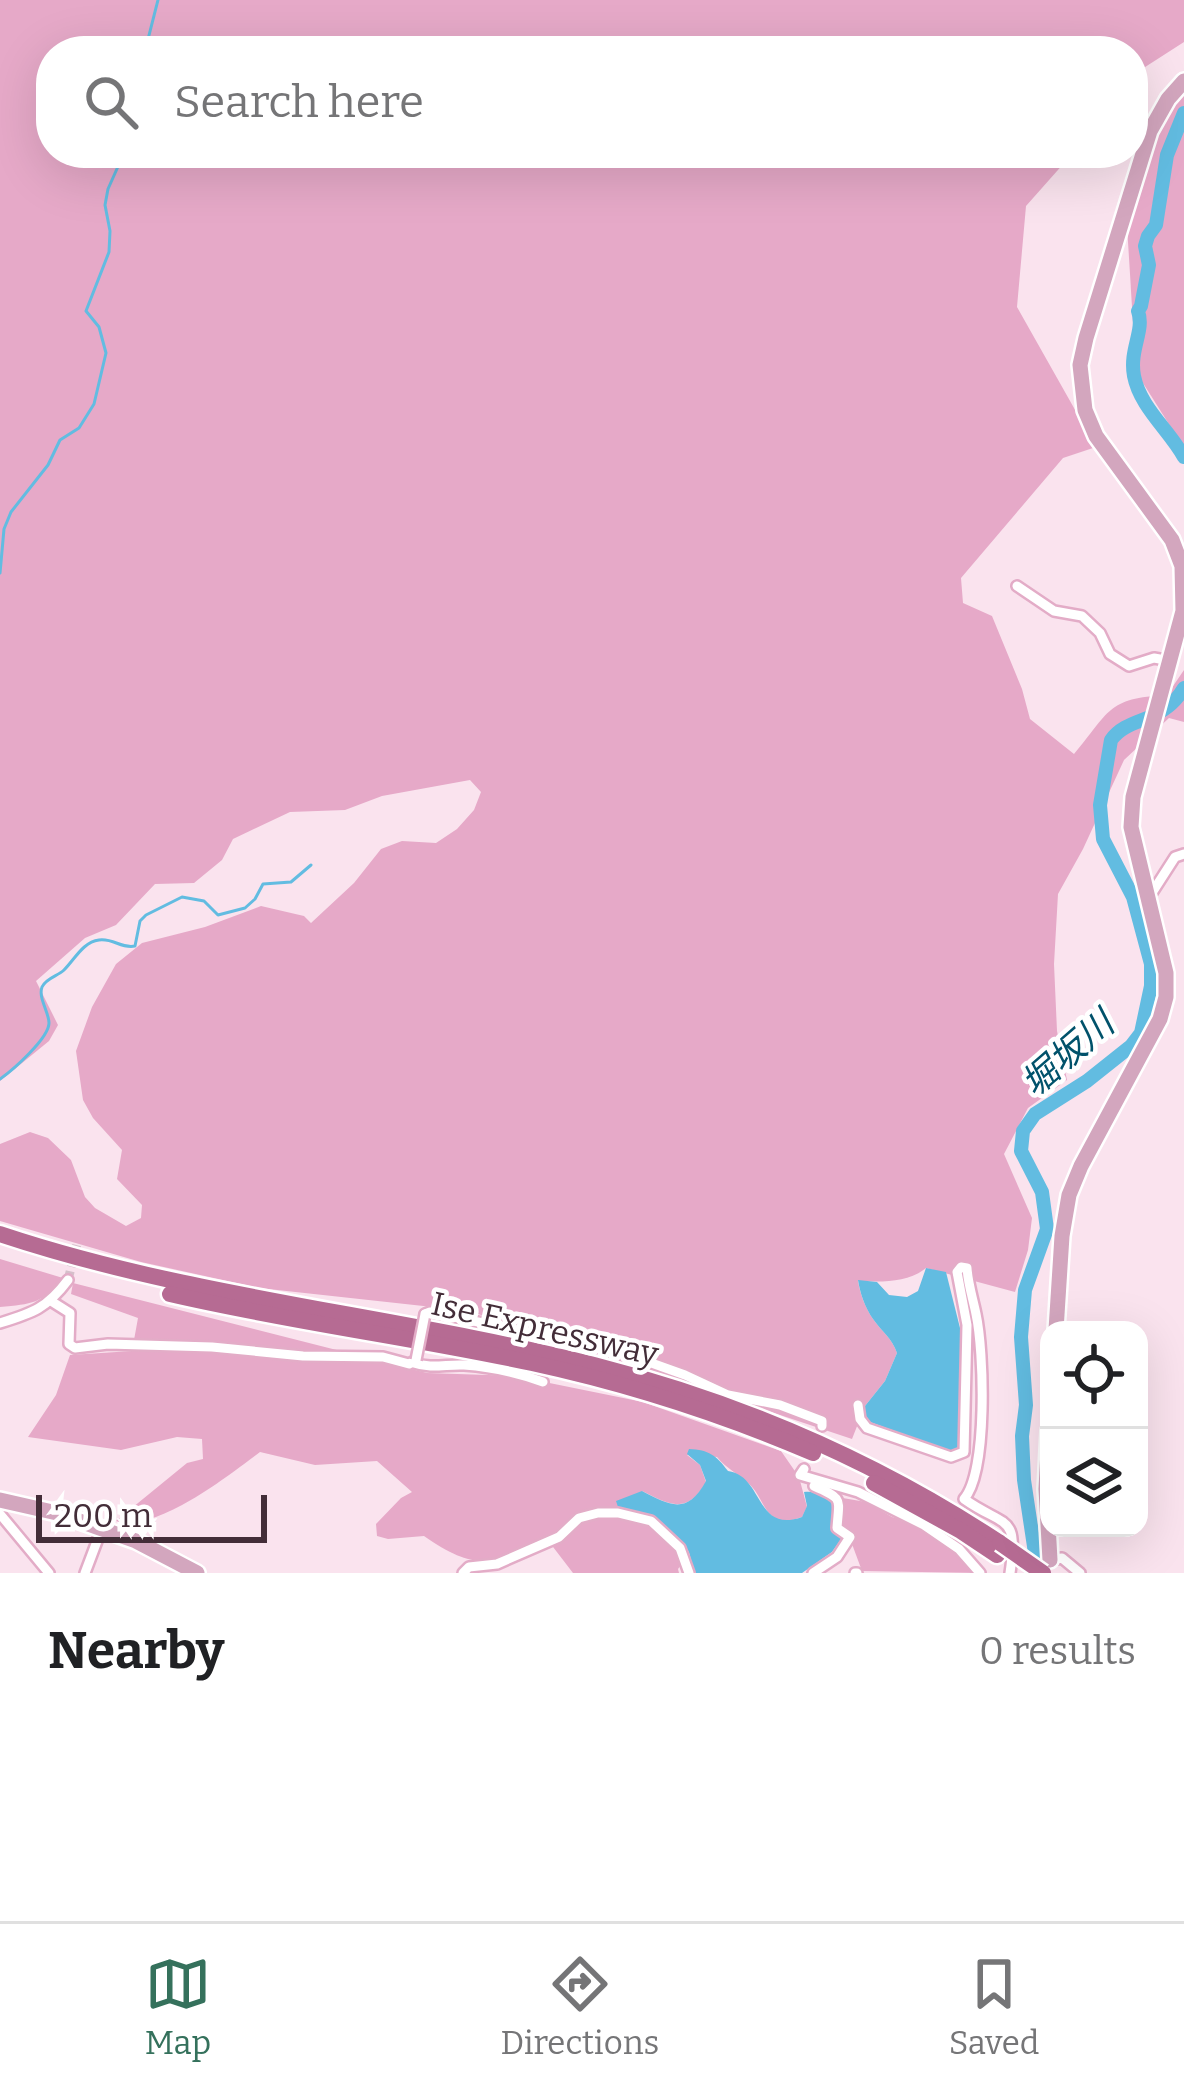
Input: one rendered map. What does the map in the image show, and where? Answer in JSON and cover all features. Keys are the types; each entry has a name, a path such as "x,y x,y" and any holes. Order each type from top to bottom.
{"highway":[{"name":"Ise Expressway","path":"0,1234 134,1274 536,1352 698,1396 838,1452 949,1510 1023,1573"},
{"name":"Ise Expressway","path":"0,1246 181,1297 534,1363 650,1393 743,1424 833,1462 999,1549 1046,1567"}],"main road":[{"path":"1148,137 1184,80"},
{"path":"1057,1321 1069,1195 1160,1018 1166,997 1166,973 1131,827 1133,796 1183,611 1182,566 1172,540 1096,436 1084,410 1080,365 1139,168"},
{"path":"0,1500 101,1528 197,1573"}],"street":[{"path":"1017,586 1054,611 1082,616 1100,633 1110,654 1129,666 1154,658 1171,661"},
{"path":"1148,898 1175,857 1184,854"},
{"path":"858,1405 860,1420 867,1428 951,1457 964,1452 967,1325 957,1272 967,1268 979,1331 982,1415 981,1452 972,1490 964,1499 1007,1524 1015,1540 1010,1573"},
{"path":"0,1323 35,1312 68,1280"},
{"path":"51,1301 70,1313 69,1344 75,1348 145,1344 383,1357 430,1367 500,1369 542,1382"},
{"path":"415,1362 425,1314 430,1312 531,1333 576,1336 728,1395 803,1412 822,1421 822,1426"},
{"path":"813,1573 837,1557 850,1537 837,1528 840,1501 799,1481 802,1472 858,1492 924,1525 980,1573"},
{"path":"464,1573 559,1537 579,1518 598,1513 651,1521 680,1548 689,1573"},
{"path":"0,1514 49,1573"},
{"path":"85,1573 101,1528"},
{"path":"1046,1567 1062,1558 1080,1573"}],"shaded area":[{"path":"0,0 1184,0 1184,42 1148,65 1148,36 36,36 36,168 1060,168 1026,206 1017,307 1096,447 1063,458 961,578 963,603 992,616 1030,719 1074,754 1111,710 1132,700 1167,695 1184,670 1184,722 1169,718 1124,760 1058,894 1057,1031 1067,1080 1028,1108 1004,1154 1032,1218 1015,1292 926,1268 903,1279 858,1281 868,1310 897,1353 885,1381 865,1406 852,1439 469,1311 259,1288 141,1262 0,1221 0,1144 30,1132 48,1138 71,1160 85,1197 95,1208 126,1226 141,1218 142,1205 117,1179 122,1150 83,1100 76,1051 92,1007 116,964 142,943 261,906 304,916 311,923 354,883 381,849 402,841 436,843 457,829 474,810 481,792 470,780 382,796 345,810 290,812 233,839 222,860 194,883 155,884 116,925 85,938 36,981 58,1025 49,1041 0,1081"},
{"path":"1184,81 1184,448 1136,372 1126,209 1139,168 1148,168 1150,131"},
{"path":"0,1259 63,1278 36,1301 0,1307"},
{"path":"73,1283 427,1373 515,1376 643,1402 781,1451 799,1477 807,1507 802,1517 773,1517 748,1483 717,1457 687,1455 700,1465 706,1482 692,1499 670,1503 642,1491 644,1516 690,1553 679,1573 573,1573 550,1543 485,1561 458,1556 424,1536 377,1536 376,1524 412,1492 377,1461 315,1465 260,1452 171,1511 151,1519 116,1521 187,1463 203,1459 202,1439 177,1437 121,1450 28,1437 56,1395 70,1355 132,1351 138,1318 71,1294"},
{"path":"837,1497 866,1502 892,1517 928,1527 980,1573 862,1571 852,1544 840,1532"}],"water":[{"path":"926,1268 946,1272 960,1328 960,1447 952,1452 859,1418 885,1381 897,1353 868,1310 858,1280 877,1282 889,1295 907,1297 918,1291"},
{"path":"689,1449 712,1454 728,1471 740,1475 776,1518 802,1517 807,1506 804,1492 826,1496 837,1506 835,1530 842,1538 832,1552 802,1573 694,1573 689,1552 676,1538 618,1507 616,1501 642,1491 670,1503 692,1499 706,1481 700,1465 687,1454"}],"waterway":[{"path":"149,36 158,0"},
{"name":"堀坂川","path":"1184,113 1167,155 1156,225 1145,246 1149,265 1138,311 1133,366 1142,398 1184,457"},
{"path":"0,573 4,529 11,512 48,465 60,440 79,428 94,404 106,353 99,327 86,311 109,252 105,205 117,168"},
{"name":"堀坂川","path":"1035,1573 1024,1480 1021,1337 1025,1290 1047,1229 1042,1192 1021,1151 1023,1131 1035,1114 1087,1081 1141,1033 1151,964 1133,897 1103,839 1100,805 1111,740 1166,708 1184,688"},
{"path":"0,1079 47,1029 42,987 88,944 104,940 135,946 140,921 182,897 204,901 218,915 245,908 263,884 291,882 311,865"}],"tunnel":[{"path":"68,1280 77,1244"}]}
